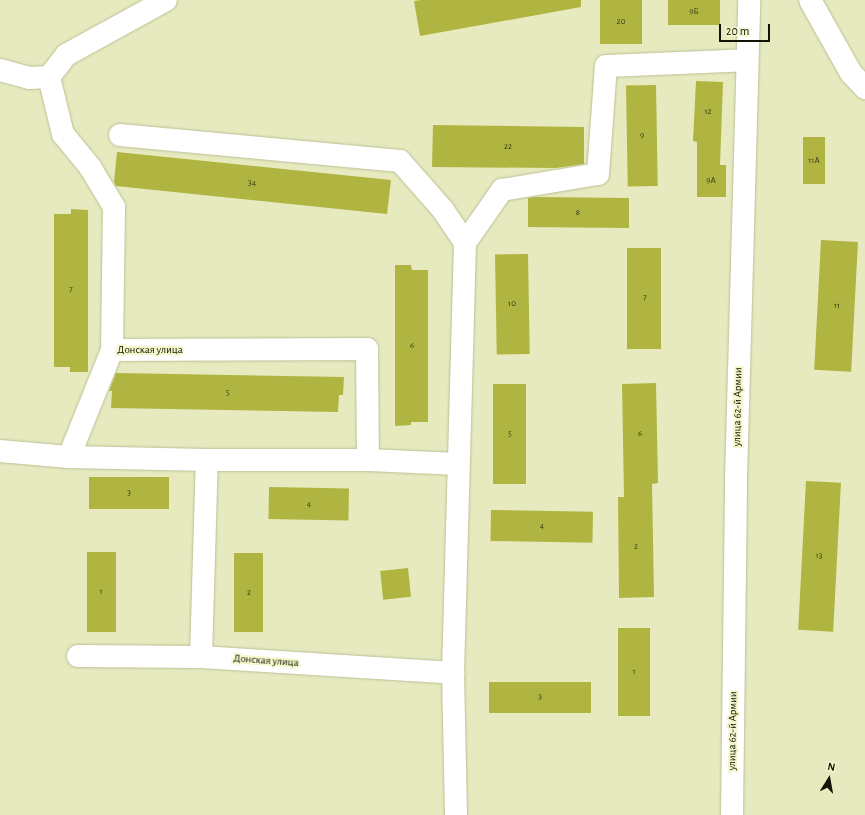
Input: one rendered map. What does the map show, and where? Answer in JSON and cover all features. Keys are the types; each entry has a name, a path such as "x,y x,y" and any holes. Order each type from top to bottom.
{"street":[{"path":"0,70 29,78 49,78 66,55 166,0"},
{"name":"улица 62-й Армии","path":"732,815 736,478 749,0"},
{"path":"810,0 851,73 865,88"},
{"path":"456,815 453,673 465,243 502,190 598,174 606,66 747,60"},
{"name":"Донская улица","path":"49,78 63,134 90,167 114,207 112,350 367,348 368,460"},
{"path":"120,135 400,161 443,210 465,243"},
{"path":"69,457 112,350"},
{"path":"0,452 69,457 207,460 368,460 458,464"},
{"path":"201,657 207,460"},
{"name":"Донская улица","path":"78,656 201,657 453,673"}],"building":[{"path":"581,0 581,7 420,36 414,1"},
{"path":"600,0 642,0 642,44 600,44"},
{"path":"668,0 720,0 720,25 668,25"},
{"path":"696,81 723,82 720,165 726,165 726,197 697,197 697,142 693,141"},
{"path":"656,85 658,186 628,187 626,86"},
{"path":"433,125 584,127 584,164 556,168 432,167"},
{"path":"803,137 825,137 825,184 803,184"},
{"path":"117,152 391,180 387,214 116,186 114,182"},
{"path":"528,198 629,198 629,228 528,227"},
{"path":"71,209 88,210 88,372 70,372 70,367 54,367 54,214 71,214"},
{"path":"821,240 858,242 851,372 814,370"},
{"path":"627,248 661,248 661,349 627,349"},
{"path":"528,254 530,354 497,355 495,255"},
{"path":"395,265 411,265 412,270 428,270 428,422 411,422 411,425 395,426"},
{"path":"116,373 344,377 343,395 339,395 338,412 111,408 112,391 109,391"},
{"path":"656,383 658,483 652,484 654,597 619,598 618,497 624,497 622,384"},
{"path":"493,384 526,384 526,484 493,484"},
{"path":"89,477 169,477 169,509 89,509"},
{"path":"806,481 841,483 833,632 798,630"},
{"path":"269,487 349,488 348,520 268,519"},
{"path":"491,510 593,512 592,543 490,541"},
{"path":"87,552 116,552 116,632 87,632"},
{"path":"234,553 263,553 263,632 234,632"},
{"path":"408,568 411,597 383,600 380,571"},
{"path":"618,628 650,628 650,716 618,716"},
{"path":"489,682 591,682 591,713 489,713"}]}
